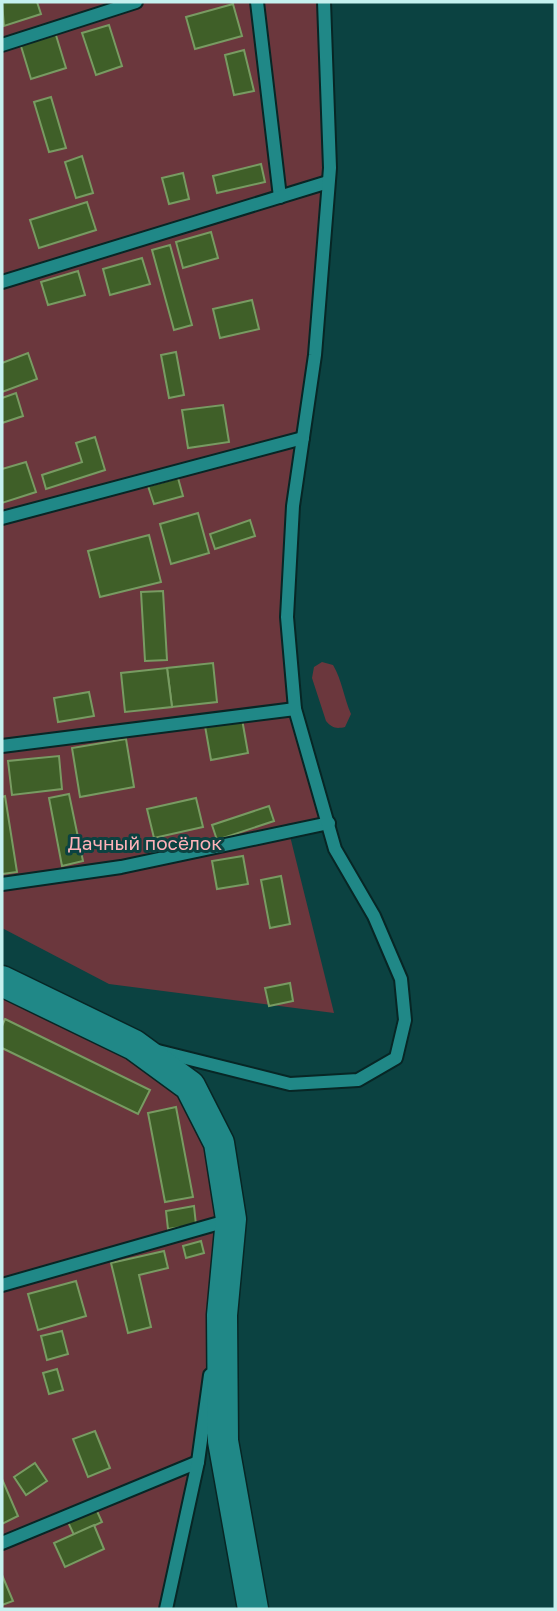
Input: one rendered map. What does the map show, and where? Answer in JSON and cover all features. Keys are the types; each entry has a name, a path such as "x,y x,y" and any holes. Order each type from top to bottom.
{"street":[{"path":"2,981 134,1045 190,1086 219,1143 232,1219 222,1315 223,1441 253,1609"}],"lane":[{"path":"2,45 136,2"},
{"path":"257,2 280,197"},
{"path":"134,1045 290,1084 358,1080 396,1058 405,1020 401,979 374,916 335,849 295,709 287,617 293,506 315,355 328,182 324,2"},
{"path":"2,282 328,182"},
{"path":"2,518 303,438"},
{"path":"2,746 295,709"},
{"path":"2,884 121,867 329,823"},
{"path":"2,1285 232,1219 198,1462 166,1609"},
{"path":"2,1543 198,1462"}],"green space":[{"name":"Дачный посёлок","path":"2,2 324,2 330,169 287,617 295,709 327,818 287,824 334,1013 109,984 2,928"},
{"path":"322,662 333,665 341,683 351,714 345,727 334,727 326,721 312,678 314,667"},
{"path":"2,981 190,1086 231,1219 198,1462 166,1609 2,1609"}],"building":[{"path":"2,2 37,2 41,14 4,26"},
{"path":"233,4 242,36 195,49 186,17"},
{"path":"109,25 122,66 96,75 82,33"},
{"path":"55,32 66,68 31,79 20,43"},
{"path":"244,50 254,91 234,95 225,55"},
{"path":"51,97 66,148 49,152 34,102"},
{"path":"82,156 93,193 76,198 65,162"},
{"path":"261,164 265,182 217,193 213,176"},
{"path":"183,173 189,199 169,204 162,178"},
{"path":"87,202 96,230 39,248 30,220"},
{"path":"211,232 218,258 183,268 176,242"},
{"path":"170,245 192,325 174,330 152,250"},
{"path":"142,258 150,284 110,295 103,269"},
{"path":"78,271 85,295 48,305 41,282"},
{"path":"252,300 259,329 220,338 213,309"},
{"path":"176,352 184,395 169,398 161,355"},
{"path":"28,353 37,379 2,392 2,363"},
{"path":"16,393 23,416 2,423 2,398"},
{"path":"223,405 229,442 188,448 182,410"},
{"path":"95,437 105,470 46,489 42,475 82,462 76,443"},
{"path":"26,462 36,492 2,503 2,469"},
{"path":"178,478 183,496 154,504 148,486"},
{"path":"198,513 209,553 171,564 160,524"},
{"path":"250,520 255,536 215,549 210,534"},
{"path":"149,535 161,582 100,597 88,551"},
{"path":"163,591 167,660 145,661 141,592"},
{"path":"213,663 217,702 172,707 167,668"},
{"path":"167,668 172,707 125,712 121,673"},
{"path":"89,692 94,716 58,722 54,698"},
{"path":"242,719 248,753 211,760 205,726"},
{"path":"126,739 134,787 80,797 72,748"},
{"path":"59,756 62,789 12,795 8,761"},
{"path":"69,794 83,861 62,866 49,798"},
{"path":"5,796 17,872 2,874 2,797"},
{"path":"196,798 203,827 154,838 147,809"},
{"path":"269,806 274,821 217,840 212,825"},
{"path":"243,856 248,884 217,889 212,861"},
{"path":"281,876 290,924 270,928 261,880"},
{"path":"290,983 293,1001 269,1006 265,988"},
{"path":"5,1019 150,1090 138,1114 2,1048 2,1026"},
{"path":"176,1107 193,1197 165,1202 148,1113"},
{"path":"194,1206 196,1225 168,1229 166,1211"},
{"path":"201,1241 204,1253 186,1258 183,1246"},
{"path":"164,1251 168,1268 139,1275 151,1327 128,1333 111,1263"},
{"path":"76,1281 86,1316 38,1330 28,1294"},
{"path":"62,1331 68,1354 47,1360 41,1336"},
{"path":"57,1369 63,1390 49,1394 43,1373"},
{"path":"95,1431 110,1468 88,1477 73,1439"},
{"path":"35,1463 47,1481 26,1495 14,1477"},
{"path":"2,1479 18,1516 2,1524"},
{"path":"96,1509 102,1522 74,1535 68,1522"},
{"path":"94,1525 104,1549 65,1567 54,1543"},
{"path":"2,1575 13,1601 2,1605"}]}
